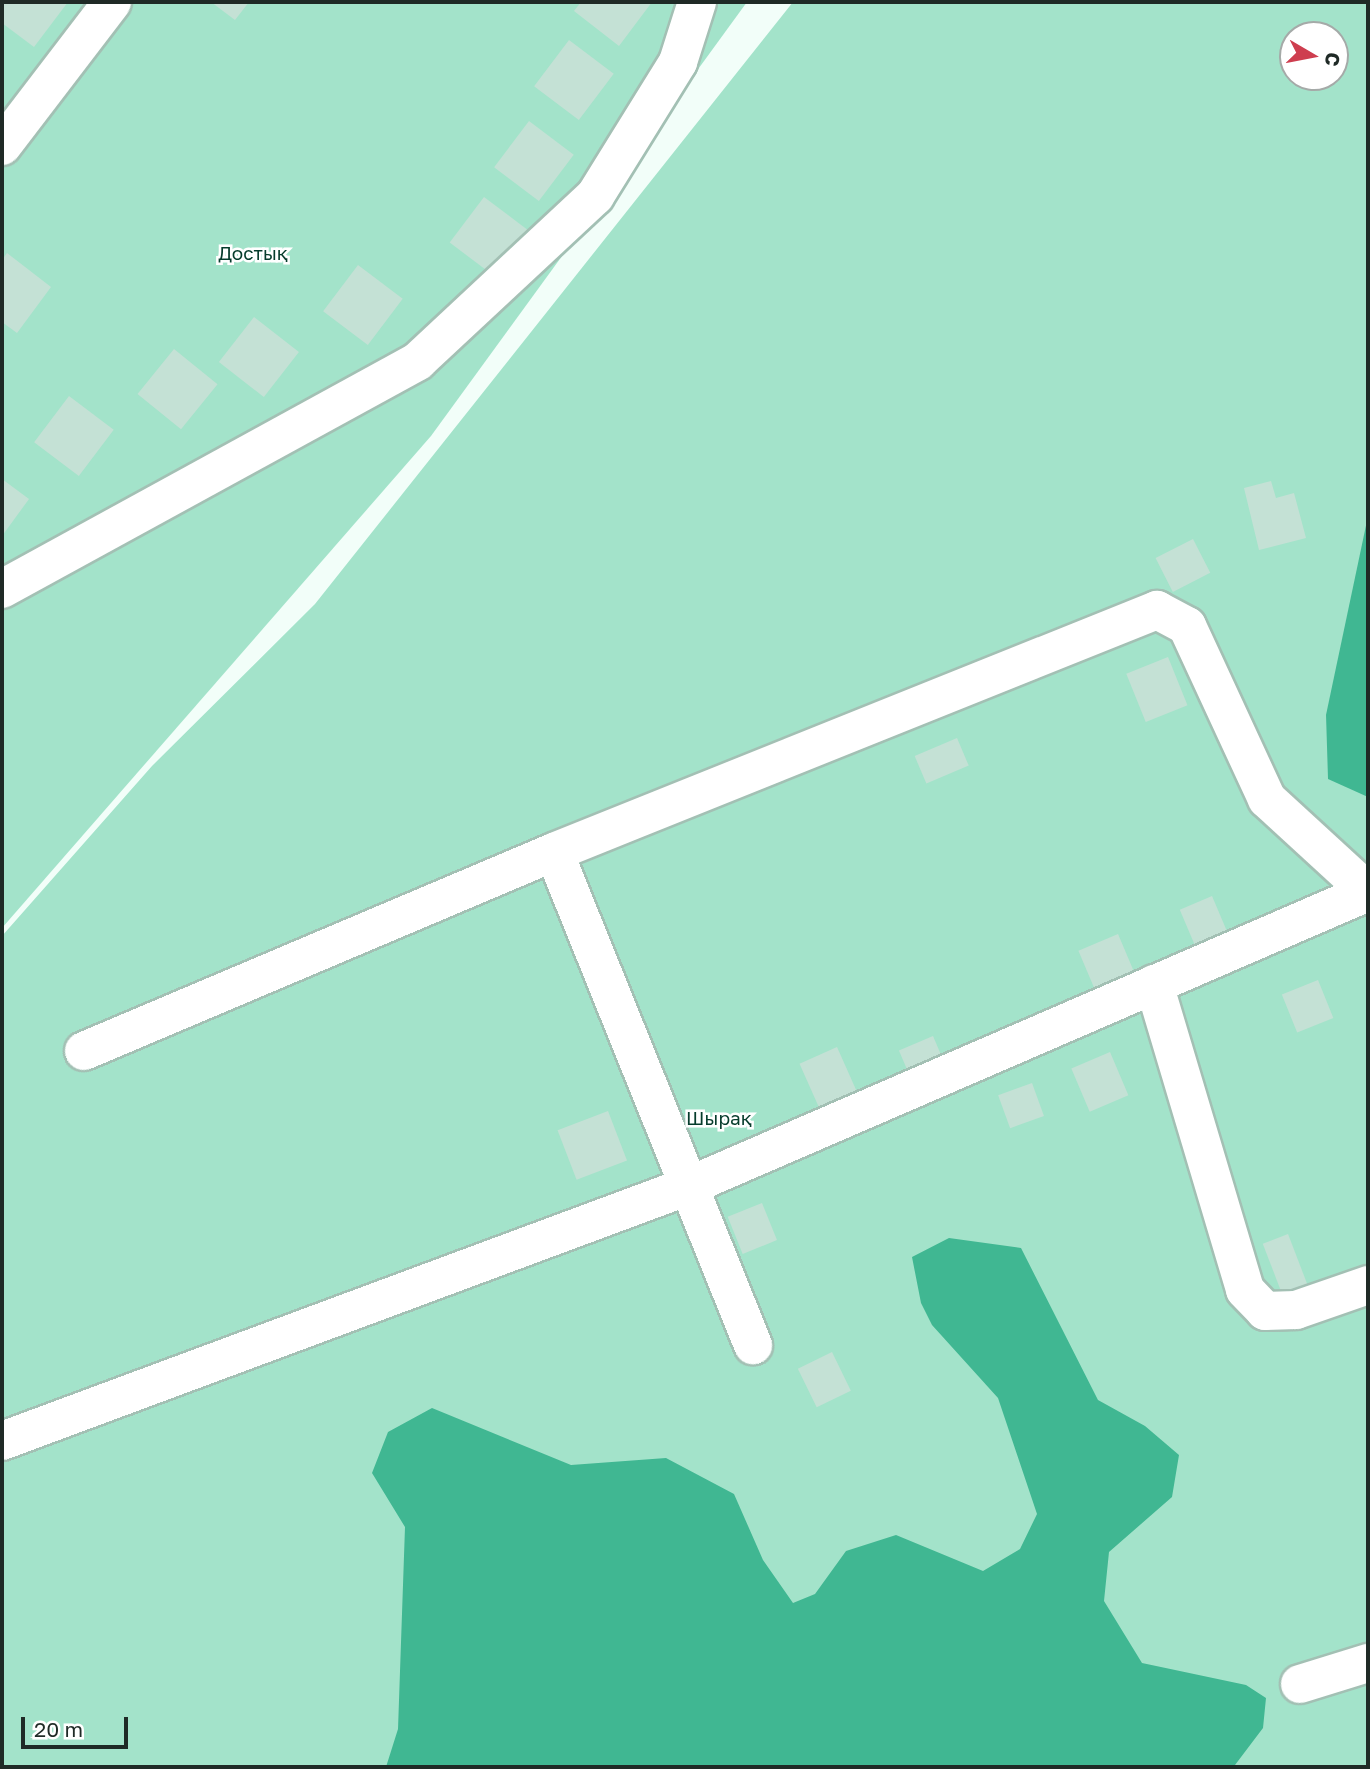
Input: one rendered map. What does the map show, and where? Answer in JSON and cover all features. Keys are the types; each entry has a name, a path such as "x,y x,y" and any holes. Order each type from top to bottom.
{"street":[{"path":"2,146 14,102 112,2"},
{"path":"2,589 418,361 595,196 678,62 697,2"},
{"path":"2,1441 691,1185 1368,892 1267,799 1187,626 1157,610 554,852 84,1051"},
{"path":"554,852 691,1185 753,1345"},
{"path":"1154,984 1245,1290 1265,1311 1296,1310 1368,1285"},
{"path":"1300,1684 1368,1662"}],"green space":[{"name":"Достық","path":"2,2 747,2 431,436 2,928"},
{"name":"Шырақ","path":"793,2 1368,2 1368,1767 2,1767 2,936 152,766 315,604"}],"shaded area":[{"path":"1368,516 1368,797 1328,779 1326,715"},
{"path":"949,1238 1021,1248 1098,1400 1145,1426 1179,1455 1172,1497 1109,1552 1104,1601 1142,1663 1246,1685 1266,1698 1263,1728 1235,1765 386,1767 398,1729 405,1527 372,1473 388,1432 432,1408 571,1465 666,1458 734,1494 763,1560 793,1603 815,1594 846,1551 896,1535 983,1571 1020,1549 1037,1514 998,1398 932,1325 921,1303 912,1257"}],"building":[{"path":"2,2 68,2 34,47 2,23"},
{"path":"211,2 249,2 235,20"},
{"path":"581,2 652,2 619,46 574,11"},
{"path":"569,40 614,74 579,120 534,86"},
{"path":"529,121 574,155 539,201 494,167"},
{"path":"484,197 529,231 494,276 450,243"},
{"path":"7,253 51,287 17,333 2,322 2,260"},
{"path":"358,265 403,299 368,345 323,311"},
{"path":"254,317 299,352 264,397 219,362"},
{"path":"174,349 218,384 181,429 137,394"},
{"path":"69,396 114,430 79,476 34,442"},
{"path":"2,479 29,499 2,536"},
{"path":"1271,481 1276,498 1294,493 1306,538 1259,550 1244,488"},
{"path":"1193,539 1210,573 1173,592 1156,558"},
{"path":"1168,657 1187,705 1146,722 1126,674"},
{"path":"957,738 969,766 926,784 915,756"},
{"path":"1212,896 1230,939 1198,953 1180,910"},
{"path":"1118,934 1139,984 1100,1001 1078,951"},
{"path":"1318,980 1333,1018 1297,1033 1282,995"},
{"path":"933,1036 945,1064 911,1078 899,1050"},
{"path":"837,1047 858,1095 821,1111 800,1064"},
{"path":"1110,1052 1128,1095 1090,1112 1071,1068"},
{"path":"1032,1083 1044,1116 1010,1128 998,1095"},
{"path":"608,1111 627,1160 577,1180 558,1130"},
{"path":"762,1203 777,1240 743,1254 728,1217"},
{"path":"1288,1234 1308,1287 1283,1297 1263,1244"},
{"path":"832,1352 851,1391 817,1407 798,1369"}]}
